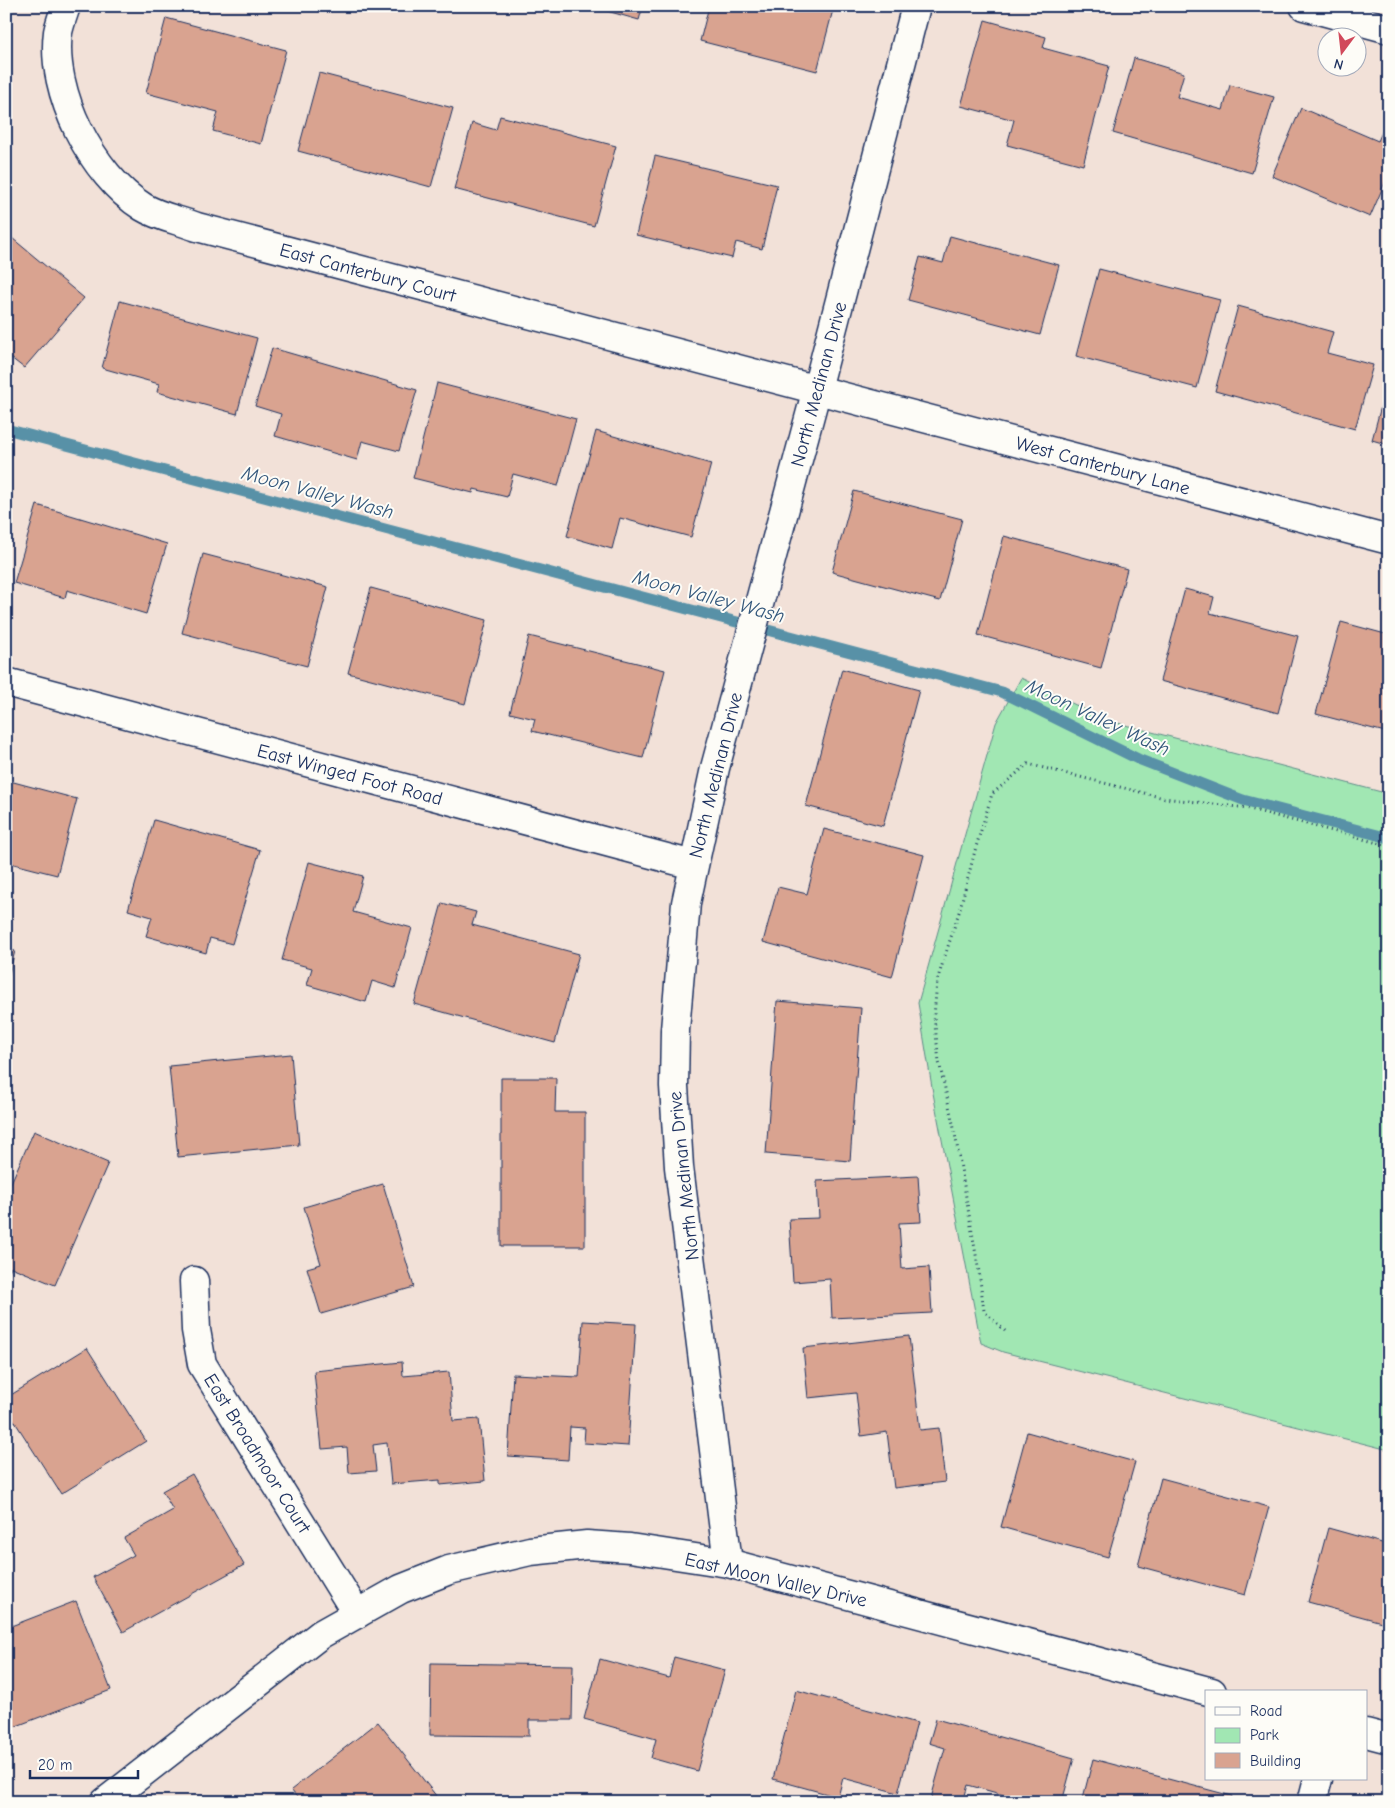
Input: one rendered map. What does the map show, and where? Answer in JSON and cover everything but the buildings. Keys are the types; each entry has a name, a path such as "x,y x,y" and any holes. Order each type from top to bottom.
{"street":[{"name":"East Canterbury Court","path":"66,6 58,32 58,56 62,84 69,108 90,152 112,182 145,208 162,216 197,227 817,389"},
{"name":"North Medinan Drive","path":"728,1563 679,1167 674,1086 675,1030 686,903 715,768 817,389 916,6"},
{"path":"1304,6 1389,29"},
{"name":"West Canterbury Lane","path":"817,389 1389,540"},
{"name":"East Winged Foot Road","path":"6,682 693,864"},
{"name":"East Broadmoor Court","path":"194,1281 196,1330 202,1364 357,1614"},
{"name":"East Moon Valley Drive","path":"105,1802 321,1634 401,1590 449,1570 530,1550 587,1545 630,1548 728,1563 1205,1690"},
{"path":"1368,1734 1389,1739"},
{"path":"1312,1802 1318,1780"}],"path":[{"path":"1005,1331 984,1311 961,1165 939,1062 934,1016 937,981 959,912 992,794 1028,764 1164,798 1246,808 1389,846"}],"green space":[{"path":"1021,678 1106,720 1389,794 1389,1450 1003,1352 981,1343 933,1093 918,1003 996,723"}],"waterway":[{"name":"Moon Valley Wash","path":"6,429 1002,692 1138,759 1243,800 1389,838"}]}
